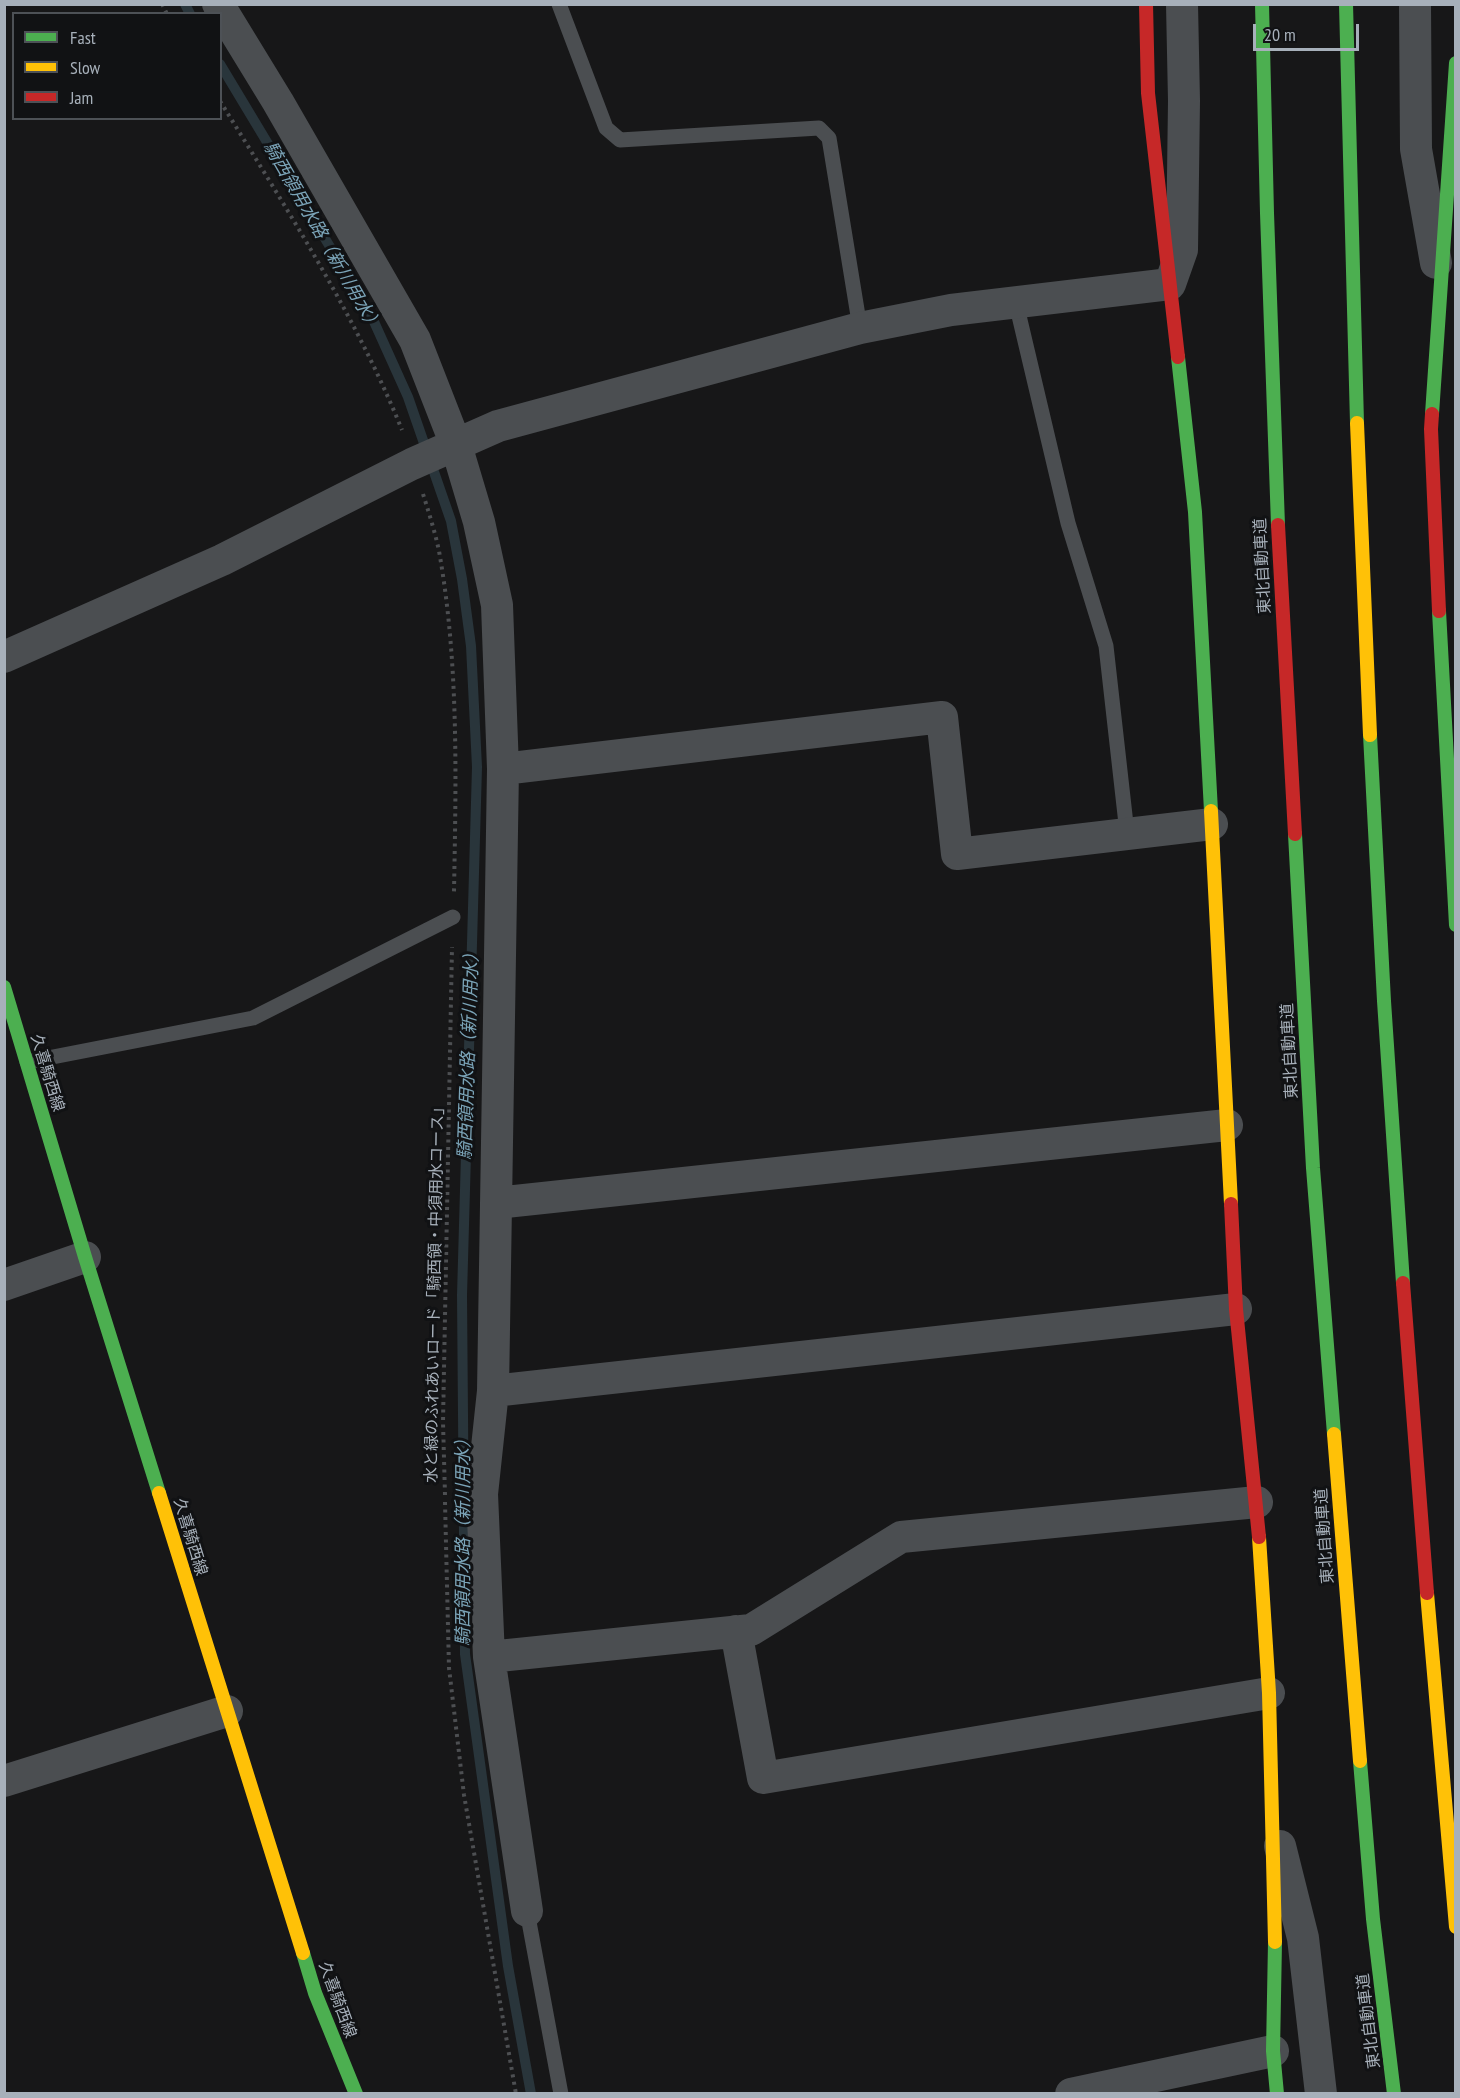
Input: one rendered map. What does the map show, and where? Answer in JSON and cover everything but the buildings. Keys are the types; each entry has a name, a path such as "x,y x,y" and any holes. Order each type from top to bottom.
{"main road":[{"path":"1146,4 1148,93 1195,513 1236,1309 1257,1502 1269,1693 1275,1950 1273,2051 1277,2094"},
{"name":"東北自動車道","path":"1262,4 1266,213 1279,547 1313,1168 1373,1919 1394,2094"},
{"path":"1346,4 1357,429 1382,960 1415,1452 1455,1927"},
{"path":"1455,63 1431,429 1444,737 1455,925"},
{"name":"久喜騎西線","path":"4,987 85,1257 315,1994 356,2094"}],"street":[{"path":"218,4 278,102 415,340 456,445 479,522 497,605 503,769 496,1203 492,1391 482,1494 489,1657 527,1911"},
{"path":"4,657 222,560 412,464 498,426 860,328 951,310 1170,284 1182,250 1184,101 1182,4"},
{"path":"1414,4 1416,149 1440,284"},
{"path":"503,769 942,717 957,854 1212,824"},
{"path":"496,1203 1227,1125"},
{"path":"4,1285 85,1257"},
{"path":"492,1391 1236,1309"},
{"path":"489,1657 751,1630 901,1537 1257,1502"},
{"path":"736,1631 763,1778 1269,1693"},
{"path":"4,1781 227,1711"},
{"path":"1272,1813 1303,1938 1321,2094"},
{"path":"1071,2094 1273,2051"}],"lane":[{"path":"559,4 606,128 620,140 819,128 829,138 860,328"},
{"path":"1016,303 1068,523 1106,646 1127,833"},
{"path":"27,1062 253,1018 453,917"},
{"path":"527,1911 561,2094"}],"path":[{"path":"222,103 317,258 382,380 403,433"},
{"name":"水と緑のふれあいロード「騎西領・中須用水コース」","path":"421,486 438,549 448,615 456,788 443,1422 449,1668 464,1795 516,2094"}],"waterway":[{"name":"騎西領用水路（新川用水）","path":"185,4 189,12"},
{"name":"騎西領用水路（新川用水）","path":"222,67 371,315 408,397 451,521 462,579 471,646 477,767 462,1295 465,1654 508,1966 531,2094"}],"traffic: fast":[{"path":"1262,4 1278,525"},
{"path":"1346,4 1357,423"},
{"path":"1432,414 1456,63"},
{"path":"1178,357 1195,512 1211,811"},
{"path":"1439,611 1456,925"},
{"path":"1370,735 1384,1001 1403,1283"},
{"path":"1295,834 1313,1168 1334,1434"},
{"path":"4,987 159,1493"},
{"path":"1360,1761 1373,1919 1394,2094"},
{"path":"1275,1942 1273,2051 1277,2094"},
{"path":"303,1953 315,1993 356,2094"}],"traffic: slow":[{"path":"1357,423 1370,735"},
{"path":"1211,811 1231,1204"},
{"path":"1334,1434 1360,1761"},
{"path":"159,1493 303,1953"},
{"path":"1259,1537 1269,1693 1275,1942"},
{"path":"1427,1593 1456,1927"}],"traffic: jam":[{"path":"1146,4 1148,93 1178,357"},
{"path":"1432,414 1439,611"},
{"path":"1278,525 1295,834"},
{"path":"1231,1204 1236,1309 1259,1537"},
{"path":"1403,1283 1427,1593"}]}
